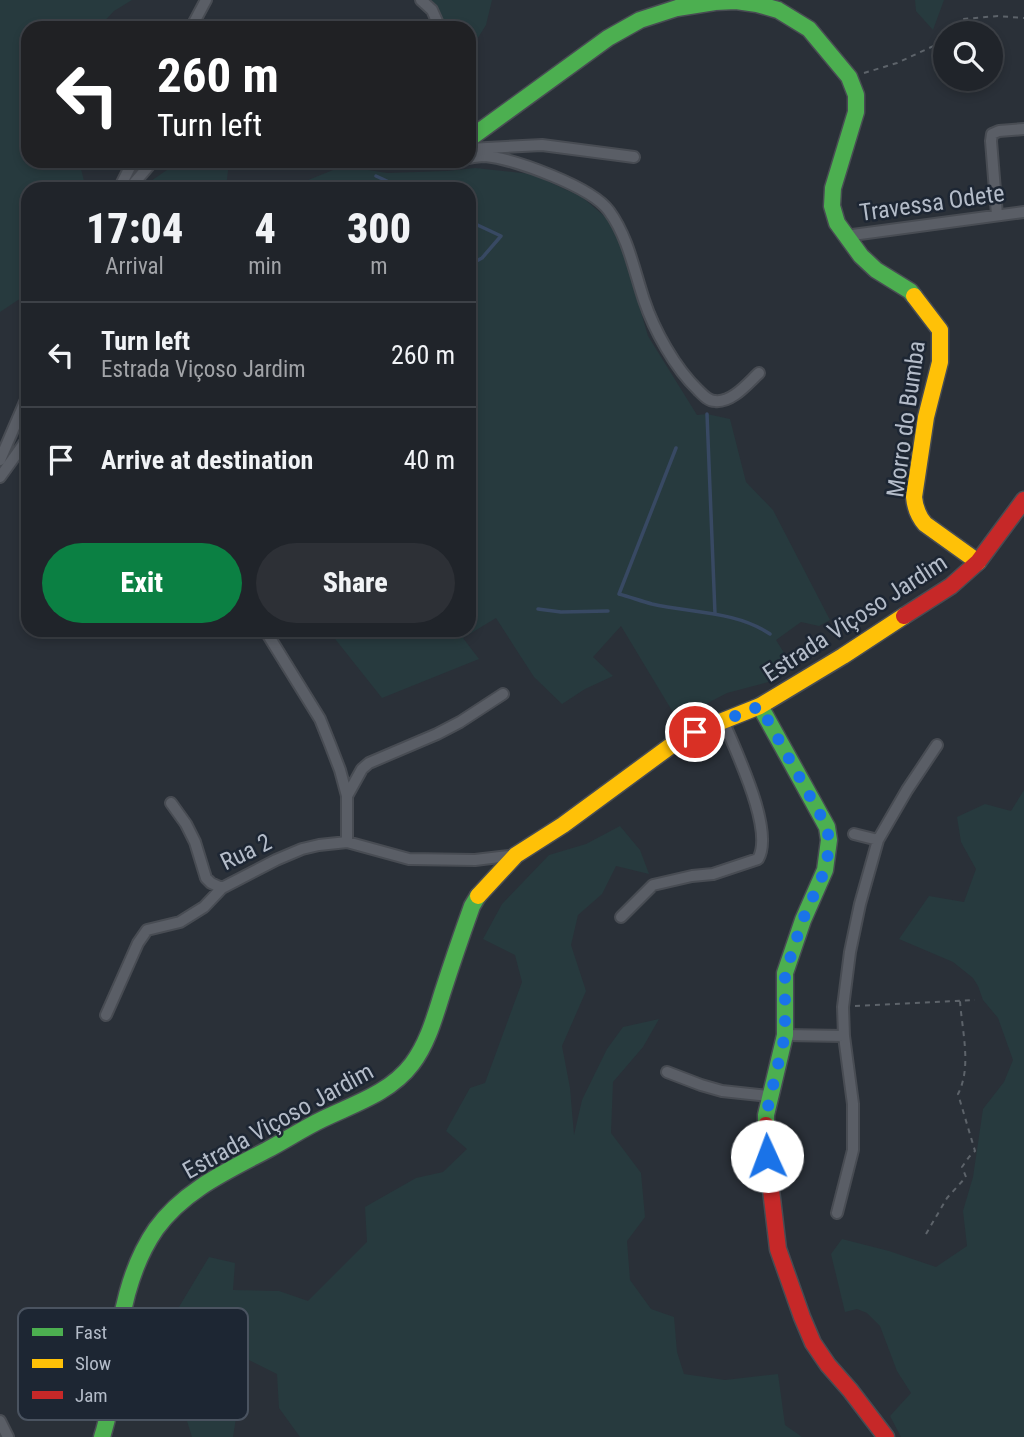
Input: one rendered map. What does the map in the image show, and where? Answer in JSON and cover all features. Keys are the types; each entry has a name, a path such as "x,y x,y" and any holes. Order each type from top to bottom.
{"street":[{"path":"195,21 206,0"},
{"path":"421,0 432,9 437,21"},
{"name":"Morro do Bumba","path":"476,135 608,38 640,20 677,8 715,2 757,4 778,10 809,29 849,77 856,95 856,112 833,188 832,206 837,223 861,256 876,270 910,290 940,330 940,362 926,416 914,497 915,508 925,524 978,562"},
{"path":"997,215 990,141 992,134 1024,129"},
{"path":"476,149 542,145 634,157"},
{"path":"476,157 484,156 520,164 556,177 588,192 608,209 623,237 645,303 658,332 685,377 707,399 717,402 726,399 736,394 759,373"},
{"path":"135,182 147,168"},
{"name":"Travessa Odete","path":"845,236 1024,212"},
{"path":"0,460 21,412"},
{"path":"0,477 21,448"},
{"name":"Estrada Viçoso Jardim","path":"122,1308 145,1246 158,1226 194,1191 228,1170 376,1094 410,1067 420,1052 431,1025 472,906 481,891 516,855 563,825 676,742 760,706 951,586 978,562 1024,500"},
{"path":"269,637 320,719 340,770 347,796 347,842 409,859 475,860 516,855"},
{"path":"347,796 362,769 369,763 437,734 503,694"},
{"path":"760,706 827,827 829,841 825,870 803,919 785,974 785,1035 766,1115 767,1156 779,1249 813,1343 886,1437"},
{"path":"621,917 653,885 713,874 758,859 762,852 763,837 757,810 723,720"},
{"path":"837,1213 853,1150 853,1104 843,1007 860,904 878,840 937,745"},
{"name":"Rua 2","path":"171,803 195,842 206,878 222,888 302,849 347,842"},
{"path":"854,834 878,840"},
{"path":"106,1015 138,943 147,930 180,922 204,907 222,888"},
{"path":"785,1035 844,1036"},
{"path":"667,1072 722,1091 769,1096"},
{"path":"0,1421 8,1437"}],"path":[{"path":"961,21 998,16 1024,18"},
{"path":"849,77 897,62 933,46"},
{"path":"843,1007 975,1000"},
{"path":"926,1234 947,1198 965,1177 962,1167 975,1151 958,1094 964,1082 965,1054 960,1001"}],"green space":[{"path":"0,0 132,0 114,11 105,21 21,21 21,168 81,168 84,182 21,182 21,299 0,312"},
{"path":"431,0 492,0 486,25 476,41 476,21 443,21"},
{"path":"915,0 944,0 936,21 933,21 933,30 916,11"},
{"path":"170,168 228,168 227,182 149,182"},
{"path":"338,168 387,173 475,168 532,174 582,197 616,226 648,336 697,415 707,414 730,419 746,482 773,510 830,620 819,626 801,622 776,640 794,669 772,681 727,693 677,719 621,626 593,657 613,676 562,704 534,677 496,618 476,630 476,182 303,182"},
{"path":"334,637 465,637 479,659 382,698"},
{"path":"1024,790 1024,1437 901,1437 890,1416 911,1393 897,1371 880,1326 867,1313 857,1309 845,1312 831,1254 842,1239 936,1267 967,1246 963,1211 973,1177 983,1109 1004,1082 1013,1060 998,1018 983,1000 973,978 953,962 899,939 929,896 964,902 976,869 961,842 957,817 985,804 1011,811"},
{"path":"620,826 640,850 649,874 616,866 602,894 578,915 571,945 586,991 562,1046 570,1088 574,1135 582,1100 607,1049 623,1027 659,1019 643,1047 613,1082 611,1133 641,1173 645,1217 627,1241 630,1280 651,1309 674,1317 677,1352 684,1374 725,1380 778,1374 785,1425 802,1437 300,1437 279,1408 277,1374 248,1360 248,1308 178,1308 209,1257 235,1263 233,1290 279,1291 308,1301 367,1242 365,1207 416,1178 443,1172 467,1149 446,1131 470,1088 485,1083 522,982 515,955 483,939 502,904 549,855 586,844"},
{"path":"187,1420 236,1420 233,1437 192,1437"}],"waterway":[{"path":"376,176 389,182"},
{"path":"476,224 501,236 476,261"},
{"path":"707,414 715,614"},
{"path":"676,448 619,594 652,604 728,617 757,626 770,634"},
{"path":"538,609 561,612 608,611"}],"traffic: fast":[{"path":"476,134 608,38 640,20 677,8 715,2 736,1 778,10 809,29 849,77 856,95 856,112 833,188 832,206 837,223 861,256 876,270 914,296"},
{"path":"760,706 827,827 829,840 825,870 803,920 785,973 785,1035 766,1125"},
{"path":"124,1308 132,1276 147,1244 156,1229 179,1204 221,1174 371,1097 393,1083 412,1064 427,1038 472,906 478,896"},
{"path":"102,1437 106,1420"}],"traffic: slow":[{"path":"914,296 940,330 940,362 926,417 915,505 925,524 978,562"},
{"path":"478,896 516,855 563,825 676,742 760,706 904,616"}],"traffic: jam":[{"path":"904,616 951,586 978,562 1024,500"},
{"path":"766,1125 778,1249 802,1317 813,1343 828,1365 886,1437"}],"route":[{"path":"695,732 760,706 827,827 829,841 825,870 803,919 785,974 785,1035 766,1115 767,1156"}]}
